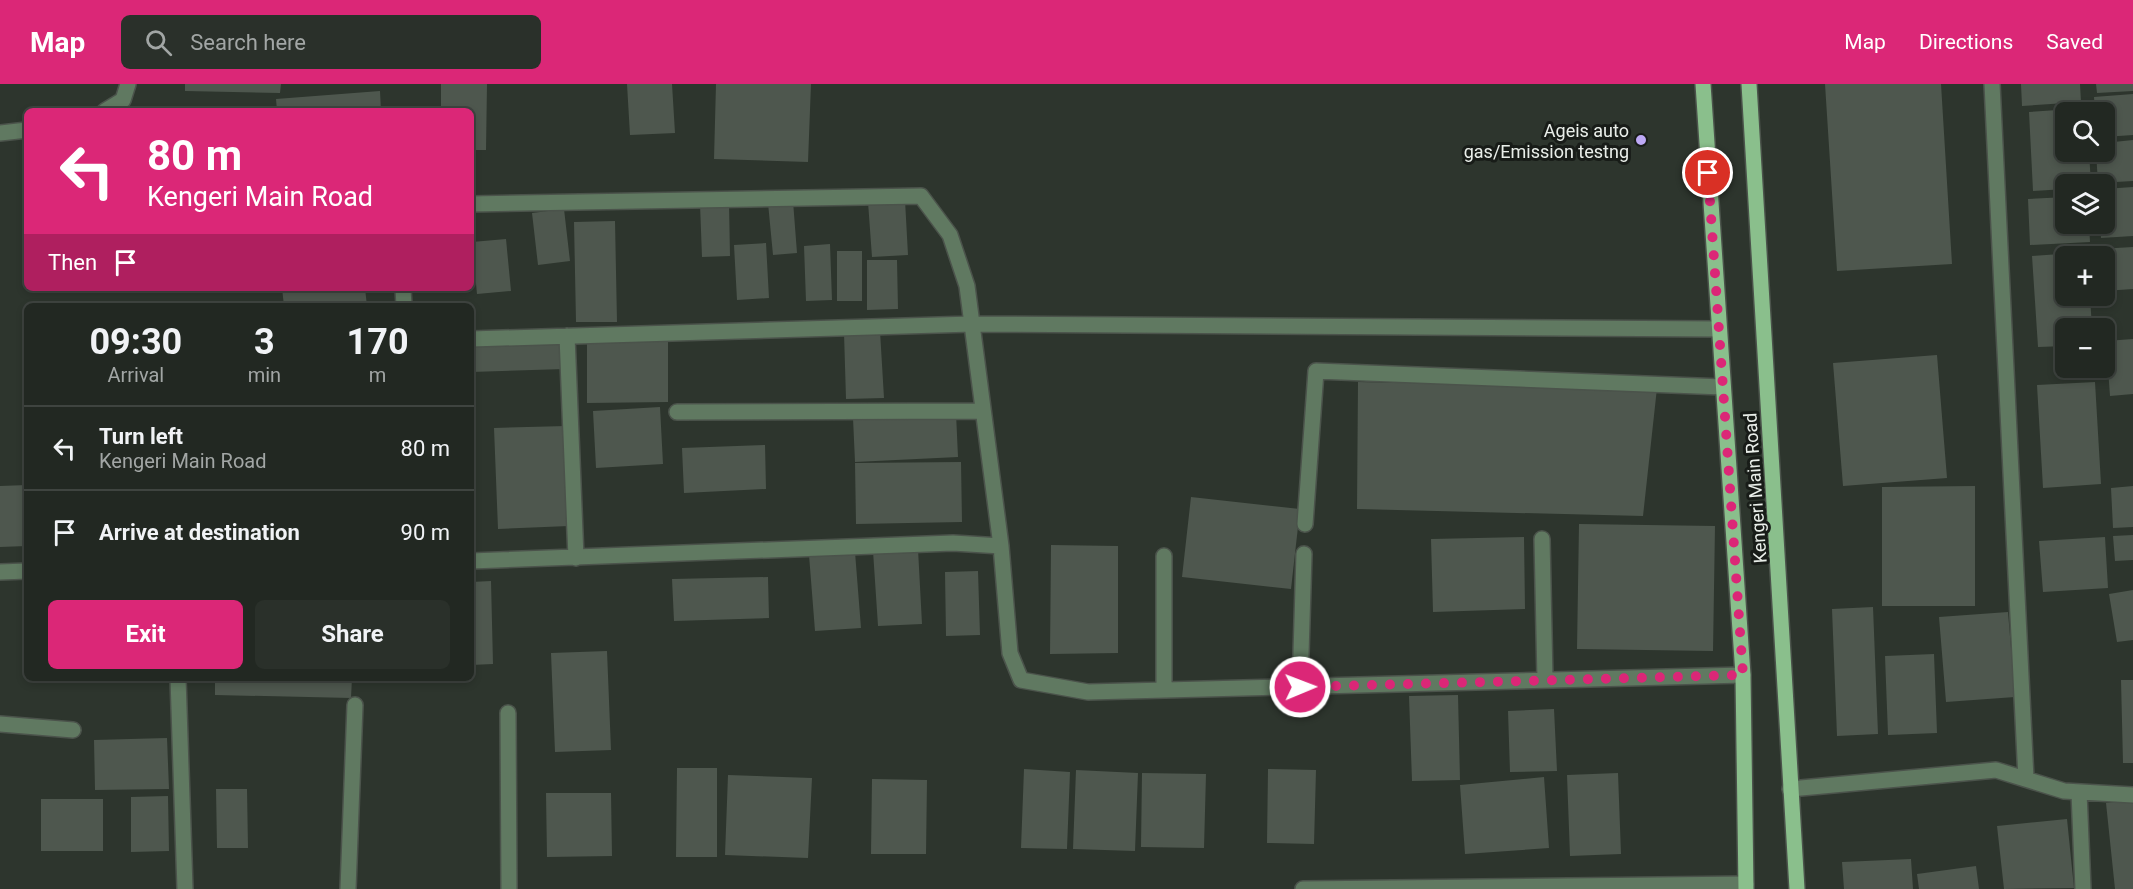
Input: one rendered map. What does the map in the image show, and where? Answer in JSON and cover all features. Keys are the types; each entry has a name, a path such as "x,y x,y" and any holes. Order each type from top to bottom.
{"main road":[{"name":"Kengeri Main Road","path":"1703,84 1743,675 1746,887"},
{"name":"Kengeri Main Road","path":"1749,84 1786,674 1790,789 1797,889"}],"street":[{"path":"110,108 123,100 128,84"},
{"path":"1992,84 2026,779"},
{"path":"0,133 24,130"},
{"path":"474,204 921,196 950,235 967,286 1001,546 1010,653 1021,680 1088,692 1743,675"},
{"path":"474,339 972,324 1719,329"},
{"path":"567,336 576,558"},
{"path":"1305,524 1316,371 1723,387"},
{"path":"677,412 983,411"},
{"path":"1542,539 1545,680"},
{"path":"474,561 953,543 1001,546"},
{"path":"1300,687 1304,554"},
{"path":"1164,556 1164,690"},
{"path":"0,572 24,571"},
{"path":"178,681 185,889"},
{"path":"348,889 355,705"},
{"path":"508,713 509,889"},
{"path":"0,724 73,730"},
{"path":"1790,789 1996,770 2064,791 2133,795"},
{"path":"2079,792 2083,889"},
{"path":"1303,889 1746,887"}],"building":[{"path":"185,84 281,84 280,93 185,91"},
{"path":"441,84 487,84 486,150 474,150 474,108 441,108"},
{"path":"627,84 672,84 675,133 630,135"},
{"path":"716,84 811,84 808,162 714,159"},
{"path":"1825,84 1941,84 1952,264 1837,271"},
{"path":"2021,84 2080,84 2081,102 2022,106"},
{"path":"2096,84 2133,84 2133,91 2097,93"},
{"path":"380,91 381,108 277,108 276,99"},
{"path":"2133,94 2133,135 2115,136 2115,102 2094,102 2094,97"},
{"path":"2055,110 2055,162 2090,162 2090,174 2055,174 2055,190 2033,191 2029,112"},
{"path":"2133,140 2133,181 2115,182 2115,174 2097,174 2097,162 2115,162 2115,142"},
{"path":"2133,187 2133,236 2101,238 2101,234 2115,234 2115,188"},
{"path":"2055,198 2055,234 2090,234 2090,242 2030,245 2028,199"},
{"path":"905,200 908,255 872,257 868,202"},
{"path":"793,201 797,253 773,255 768,203"},
{"path":"729,203 730,256 702,257 700,204"},
{"path":"564,209 570,261 538,265 532,213"},
{"path":"615,221 617,322 576,322 574,222"},
{"path":"506,239 511,291 477,294 474,242"},
{"path":"766,243 769,298 737,300 734,245"},
{"path":"830,244 832,300 806,301 804,246"},
{"path":"2133,247 2133,289 2115,290 2115,248"},
{"path":"837,251 862,251 862,301 837,301"},
{"path":"2055,254 2055,306 2091,306 2091,318 2055,318 2055,346 2038,347 2032,256"},
{"path":"867,260 897,260 898,309 867,310"},
{"path":"282,291 365,291 367,303 284,303"},
{"path":"439,291 470,291 470,292 439,293"},
{"path":"880,331 884,398 846,399 844,333"},
{"path":"668,337 668,402 587,403 587,339"},
{"path":"2133,339 2133,394 2110,396 2109,378 2115,378 2115,340"},
{"path":"564,340 565,369 474,372 474,344"},
{"path":"1937,355 1947,478 1843,486 1833,363"},
{"path":"1358,382 1657,388 1643,516 1357,509"},
{"path":"2095,382 2101,484 2043,488 2037,385"},
{"path":"660,407 663,464 596,468 593,411"},
{"path":"956,413 958,457 855,462 853,418"},
{"path":"566,426 569,526 498,529 494,428"},
{"path":"765,445 766,489 684,493 682,448"},
{"path":"961,462 962,522 856,524 855,463"},
{"path":"24,485 24,546 0,547 0,486"},
{"path":"1975,486 1975,606 1882,606 1882,487"},
{"path":"2133,486 2133,527 2113,528 2111,488"},
{"path":"1191,497 1300,509 1291,589 1182,577"},
{"path":"1579,524 1715,526 1713,651 1577,649"},
{"path":"2133,535 2133,560 2115,561 2113,536"},
{"path":"1524,537 1525,609 1433,612 1431,539"},
{"path":"2105,537 2108,588 2043,592 2039,541"},
{"path":"1051,545 1118,546 1118,653 1050,654"},
{"path":"918,549 922,624 878,626 873,551"},
{"path":"855,552 861,628 815,631 809,555"},
{"path":"978,571 980,635 946,636 945,572"},
{"path":"768,577 769,618 674,621 672,579"},
{"path":"491,581 493,664 474,665 474,582"},
{"path":"2133,590 2133,640 2117,642 2109,594"},
{"path":"1873,607 1878,734 1837,736 1832,609"},
{"path":"2008,612 2015,697 1946,702 1939,617"},
{"path":"607,651 611,750 555,752 551,653"},
{"path":"1934,654 1937,733 1888,735 1885,656"},
{"path":"2121,680 2133,680 2133,763 2123,763"},
{"path":"215,681 352,681 351,698 215,695"},
{"path":"1458,695 1460,780 1412,781 1409,696"},
{"path":"1554,709 1557,771 1510,772 1508,711"},
{"path":"167,738 169,789 95,790 94,740"},
{"path":"677,768 717,768 717,857 676,857"},
{"path":"1024,769 1070,772 1067,849 1021,848"},
{"path":"1268,769 1316,770 1314,844 1267,843"},
{"path":"1076,770 1138,773 1135,851 1073,849"},
{"path":"1142,773 1206,774 1204,848 1141,847"},
{"path":"1618,773 1621,854 1570,856 1567,775"},
{"path":"728,775 812,778 808,858 725,855"},
{"path":"1544,777 1549,848 1465,854 1460,785"},
{"path":"872,779 927,780 926,854 871,854"},
{"path":"216,789 247,789 248,848 217,848"},
{"path":"546,793 611,793 612,856 547,857"},
{"path":"168,796 169,851 131,852 131,797"},
{"path":"41,799 103,799 103,851 41,851"},
{"path":"2133,800 2133,889 2115,889 2106,803"},
{"path":"2067,819 2074,888 2004,889 1997,826"},
{"path":"1911,859 1913,889 1844,889 1842,862"},
{"path":"1976,866 1979,889 1919,889 1917,874"}],"place":[{"name":"Ageis auto gas/Emission testng","path":"1641,140"}],"route":[{"path":"1300,687 1743,675 1708,173"}]}
